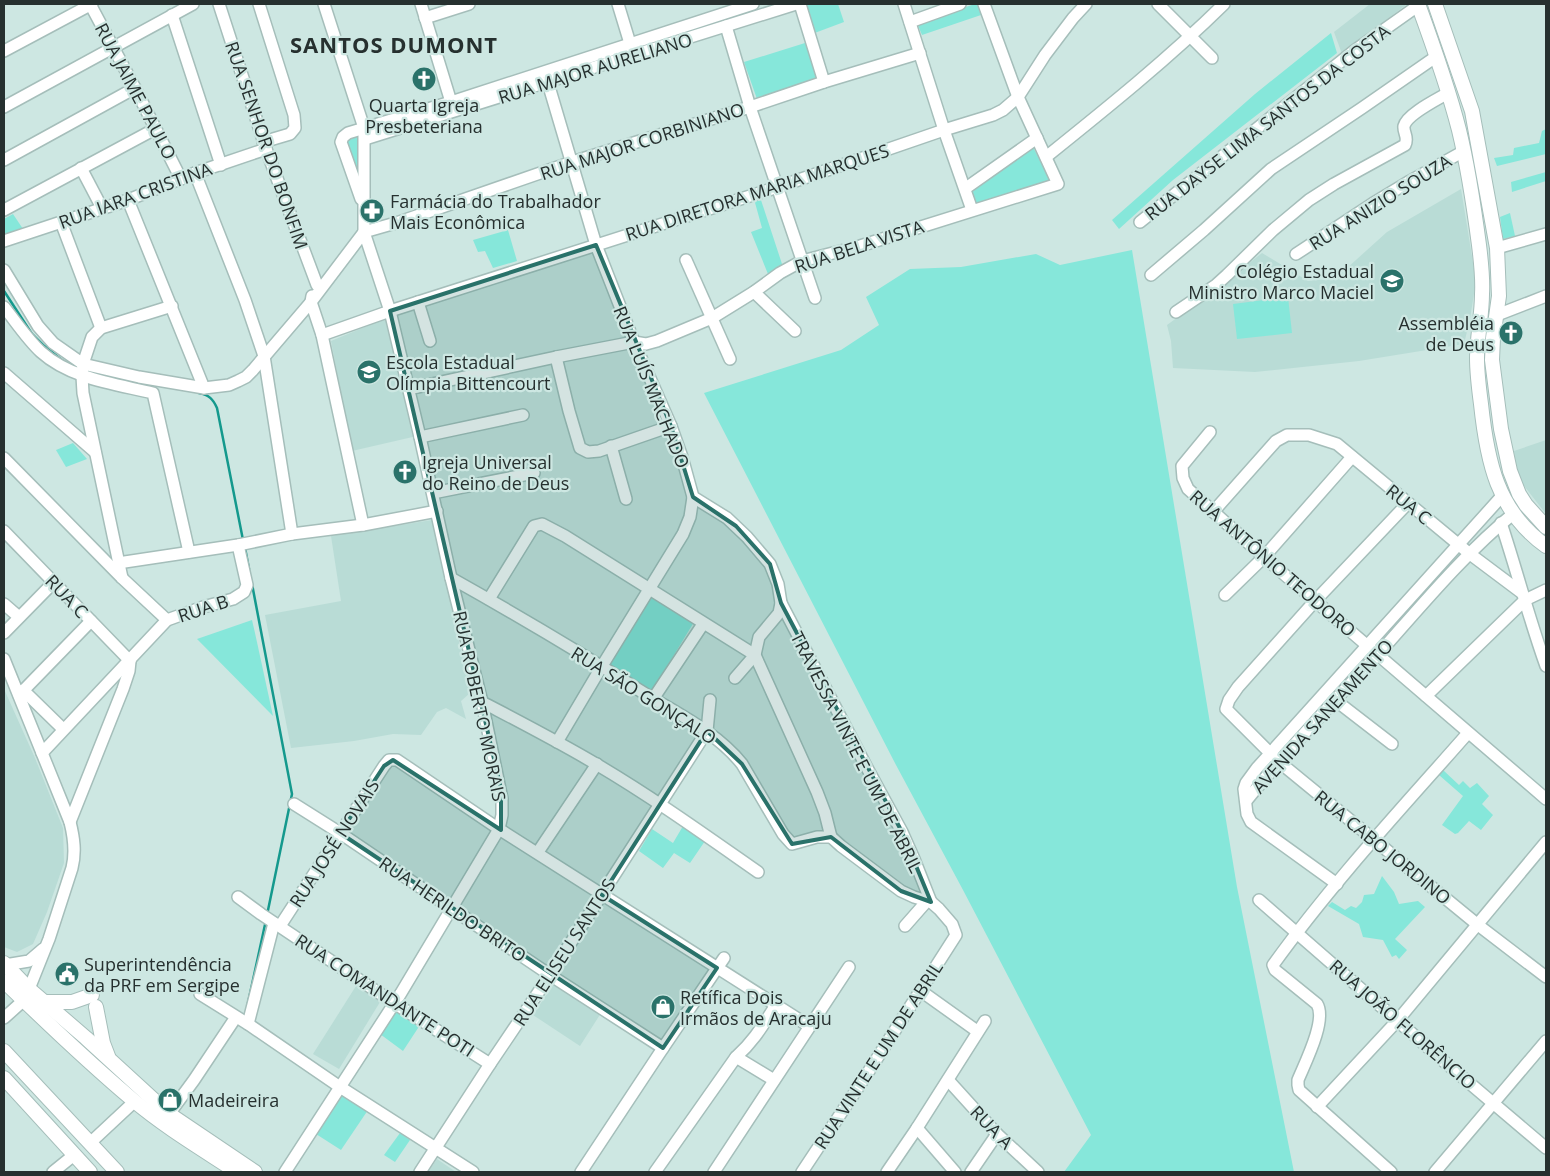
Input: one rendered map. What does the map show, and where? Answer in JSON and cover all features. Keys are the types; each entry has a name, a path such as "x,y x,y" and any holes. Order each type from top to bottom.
{"main road":[{"path":"1418,4 1437,56 1464,151 1479,248 1482,285 1477,360 1486,444 1492,469 1502,496 1512,514 1533,536 1546,546"},
{"path":"1435,4 1472,111 1497,248 1499,284 1492,360 1501,429 1510,471 1519,494 1526,505 1546,527"},
{"path":"1478,336 1485,341 1493,338"},
{"path":"1477,360 1484,357 1492,360"},
{"path":"4,964 26,994 64,1039 135,1101 194,1144 237,1172"},
{"path":"4,981 26,994 45,1002 169,1114 255,1172"},
{"path":"45,1002 94,1001 103,1043 110,1061"},
{"path":"4,1051 116,1172"},
{"path":"4,1078 90,1172"}],"street":[{"path":"4,51 91,4"},
{"name":"RUA JAIME PAULO","path":"91,4 181,179"},
{"path":"4,107 193,4"},
{"name":"RUA SENHOR DO BONFIM","path":"220,4 265,146 317,285"},
{"name":"RUA IARA CRISTINA","path":"4,241 128,200 195,173 221,165 290,134 295,128 294,115 259,4"},
{"name":"RUA ROBERTO MORAIS","path":"285,1172 394,1003 499,828 502,815 502,799 482,702 451,578 409,389 390,311 364,226 365,134 324,4"},
{"path":"421,4 451,102"},
{"path":"425,18 469,4"},
{"path":"618,4 634,56"},
{"name":"RUA MAJOR AURELIANO","path":"365,134 451,102 753,4"},
{"path":"798,4 824,82"},
{"name":"RUA MAJOR AURELIANO","path":"363,207 342,146 342,138 348,133 365,134 548,82 798,4"},
{"path":"904,4 944,130 966,188 972,210"},
{"path":"910,22 960,4"},
{"path":"984,4 1018,97 1046,157 1136,84 1224,4"},
{"name":"RUA DIRETORA MARIA MARQUES","path":"322,335 390,311 778,188 944,130 993,115 1003,110 1018,97 1045,55 1086,4"},
{"path":"1158,4 1212,58"},
{"name":"RUA DAYSE LIMA SANTOS DA COSTA","path":"1140,222 1354,51 1418,4"},
{"path":"172,16 221,165"},
{"path":"726,26 750,107 815,298"},
{"name":"RUA MAJOR CORBINIANO","path":"364,226 399,222 572,162 920,53"},
{"path":"1151,275 1271,169 1437,56"},
{"name":"RUA LUÍS MACHADO","path":"548,82 596,245 634,342 671,426 693,497"},
{"path":"4,160 135,88"},
{"path":"1176,312 1228,275 1273,230 1309,200 1404,144 1407,138 1404,126 1407,120 1448,93"},
{"path":"4,210 156,129"},
{"path":"966,188 1037,138"},
{"name":"RUA ANIZIO SOUZA","path":"1296,254 1372,204 1464,151"},
{"name":"RUA BELA VISTA","path":"409,389 556,357 634,342 646,344 657,341 712,318 780,273 802,261 860,246 1058,184 1046,157"},
{"path":"81,168 102,208"},
{"path":"195,173 245,300 264,356 292,534"},
{"path":"128,200 204,388"},
{"path":"60,222 101,328"},
{"path":"363,525 312,296 317,285 364,226"},
{"path":"4,270 38,326 53,343 83,364 139,377 204,388 228,384 246,377 312,302 364,226"},
{"path":"1497,248 1546,234"},
{"path":"686,260 730,359"},
{"path":"754,292 795,331"},
{"path":"1497,315 1546,296"},
{"path":"418,302 430,341"},
{"path":"122,578 83,393 83,364 92,337 101,328 172,306"},
{"path":"4,307 32,343 51,360 82,376 153,393 189,552"},
{"path":"556,357 580,448 588,452 595,452 671,426"},
{"path":"4,373 95,452"},
{"path":"420,437 523,415"},
{"name":"RUA ANTÔNIO TEODORO","path":"1210,432 1182,466 1183,478 1188,489 1546,800"},
{"name":"RUA C","path":"1214,512 1280,438 1287,435 1308,435 1337,444 1523,597"},
{"path":"611,446 626,499"},
{"path":"1226,594 1264,557 1352,457"},
{"path":"6,465 167,620"},
{"path":"433,493 534,473"},
{"name":"AVENIDA SANEAMENTO","path":"1274,757 1368,646 1502,496"},
{"path":"558,742 687,524 692,512 693,497 726,518 760,551 776,576 781,603 780,613 759,637 755,655 735,678"},
{"path":"1315,601 1408,503"},
{"path":"118,563 238,545 292,534 363,525 437,511"},
{"name":"AVENIDA SANEAMENTO","path":"1337,884 1253,824 1247,814 1245,786 1335,700 1487,535 1512,514"},
{"path":"1501,523 1546,666"},
{"path":"488,599 534,526 540,524 548,526 650,588 755,655 820,799 831,837 901,890 929,902 905,926"},
{"name":"RUA C","path":"4,531 130,661"},
{"name":"RUA B","path":"42,753 167,620 203,606 233,599 244,592 247,585 238,545"},
{"name":"RUA SÃO GONÇALO","path":"451,578 602,666 707,731 736,756 782,834 792,844 816,837 831,837"},
{"path":"4,633 54,582"},
{"path":"1426,696 1523,597 1546,590"},
{"path":"1418,591 1427,600"},
{"name":"RUA CABO JORDINO","path":"1315,601 1238,688 1229,700 1226,708 1274,757 1478,924 1546,977"},
{"name":"TRAVESSA VINTE E UM DE ABRIL","path":"781,603 902,832 929,902"},
{"path":"4,604 19,617"},
{"path":"21,693 91,621"},
{"path":"653,699 704,624"},
{"path":"4,659 21,693 42,753 70,822 74,841 74,858 49,939 26,994 4,1018"},
{"path":"70,822 123,689 130,661"},
{"path":"21,693 63,729"},
{"path":"707,731 710,700"},
{"path":"1335,700 1392,744"},
{"path":"482,702 597,764 758,872"},
{"name":"RUA ELISEU SANTOS","path":"420,1172 550,975 707,731"},
{"path":"1391,1172 1299,1090 1298,1085 1316,1033 1320,1017 1320,1007 1275,970 1273,964 1296,932 1374,839 1468,733"},
{"name":"RUA JOSÉ NOVAIS","path":"248,1024 277,924 389,760 401,762 499,828"},
{"path":"538,852 597,764"},
{"name":"RUA HERILDO BRITO","path":"294,804 663,1048"},
{"path":"499,828 809,1026"},
{"path":"1317,1107 1398,1020 1546,842"},
{"name":"RUA COMANDANTE POTI","path":"238,897 394,1003 490,1064"},
{"name":"RUA JOÃO FLORÊNCIO","path":"1259,900 1546,1148"},
{"name":"RUA VINTE E UM DE ABRIL","path":"802,1172 955,938 956,932 952,924 939,908 929,902"},
{"path":"4,964 29,961 41,952 49,939"},
{"path":"582,1172 724,958"},
{"path":"714,1172 849,967"},
{"path":"921,991 977,1031"},
{"path":"200,994 473,1172"},
{"path":"655,1172 736,1057 751,1044 776,1005"},
{"path":"169,1114 236,1017"},
{"path":"887,1172 918,1128 985,1021"},
{"path":"1435,1172 1546,1041"},
{"path":"736,1057 774,1080"},
{"name":"RUA A","path":"948,1080 997,1134 1038,1172"},
{"path":"90,1143 135,1101"},
{"path":"918,1128 955,1172"},
{"path":"971,1172 997,1134"},
{"path":"53,1172 74,1155"}],"highlighted area":[{"path":"596,245 671,426 693,497 736,526 770,564 781,603 902,832 931,902 901,891 831,837 792,844 742,764 707,731 602,895 717,968 663,1048 340,833 384,766 393,760 501,830 501,789 390,311"}],"shaded area":[{"path":"811,4 838,4 844,22 812,34 805,6"},
{"path":"977,4 981,15 922,35 917,23"},
{"path":"1370,4 1407,4 1342,54 1334,32"},
{"path":"1331,33 1337,53 1173,180 1119,229 1112,220 1255,94"},
{"path":"805,43 818,78 757,99 744,62"},
{"path":"1546,129 1546,154 1497,166 1494,158 1513,155 1514,148 1539,143 1542,131"},
{"path":"363,130 360,180 345,142 346,137"},
{"path":"1033,147 1050,180 977,204 972,192"},
{"path":"1546,172 1546,181 1512,192 1511,182"},
{"name":"Colégio Estadual Ministro Marco Maciel","path":"1461,189 1476,281 1464,344 1359,361 1255,372 1173,368 1171,341 1167,325 1262,253 1308,281 1336,278 1387,232"},
{"path":"760,197 783,267 768,274 751,232 762,228 754,199"},
{"path":"1510,213 1515,236 1503,239 1500,217"},
{"path":"13,214 23,229 4,237 4,219"},
{"path":"508,230 517,261 493,268 485,251 478,252 473,240"},
{"path":"1132,250 1237,887 1294,1172 1064,1172 1091,1135 896,765 704,393 841,350 879,325 866,297 910,269 961,267 1036,254 1060,265"},
{"path":"1288,297 1292,333 1237,339 1233,304"},
{"name":"Escola Estadual Olímpia Bittencourt","path":"389,317 417,436 352,451 331,341"},
{"path":"1546,440 1546,514 1518,478 1514,451"},
{"path":"73,443 87,459 66,467 56,450"},
{"path":"432,520 469,687 470,693 461,701 466,719 446,708 437,712 421,735 393,734 354,741 291,748 265,615 341,601 331,536"},
{"path":"652,595 694,622 651,693 609,666"},
{"path":"252,620 255,633 273,716 197,639"},
{"path":"4,689 35,758 63,828 64,863 47,912 33,944 17,952 4,947"},
{"path":"1443,770 1459,785 1463,781 1470,788 1477,783 1489,796 1482,804 1493,815 1481,830 1469,821 1455,834 1442,825 1463,796 1439,775"},
{"path":"683,826 705,841 690,863 674,853 663,868 639,851 652,829 673,843"},
{"path":"1382,876 1394,892 1399,904 1418,901 1425,907 1395,939 1407,950 1399,959 1396,955 1392,957 1383,940 1363,937 1359,924 1328,906 1332,902 1345,910 1351,906 1356,908 1362,902 1364,895 1374,894"},
{"path":"554,983 601,1013 580,1046 533,1015"},
{"path":"356,986 380,1002 339,1069 313,1054"},
{"path":"395,1009 420,1025 403,1051 380,1034"},
{"path":"343,1094 368,1110 341,1150 316,1134"},
{"path":"400,1133 410,1140 395,1162 384,1155"},
{"path":"437,1159 456,1172 428,1172"}],"waterway":[{"path":"4,291 32,334 63,361"},
{"path":"105,377 132,381"},
{"path":"199,393 210,398 217,408 243,540"},
{"path":"245,548 249,569"},
{"path":"252,584 292,794 267,915"},
{"path":"248,1003 266,920"}],"place":[{"name":"Quarta Igreja Presbeteriana","path":"424,79"},
{"name":"Farmácia do Trabalhador Mais Econômica","path":"372,211"},
{"name":"Colégio Estadual Ministro Marco Maciel","path":"1392,281"},
{"name":"Assembléia de Deus","path":"1511,333"},
{"name":"Escola Estadual Olímpia Bittencourt","path":"369,372"},
{"name":"Igreja Universal do Reino de Deus","path":"405,472"},
{"name":"Superintendência da PRF em Sergipe","path":"67,974"},
{"name":"Retífica Dois Irmãos de Aracaju","path":"663,1007"},
{"name":"Madeireira","path":"170,1100"}],"district":[{"name":"SANTOS DUMONT","path":"394,44"}]}
